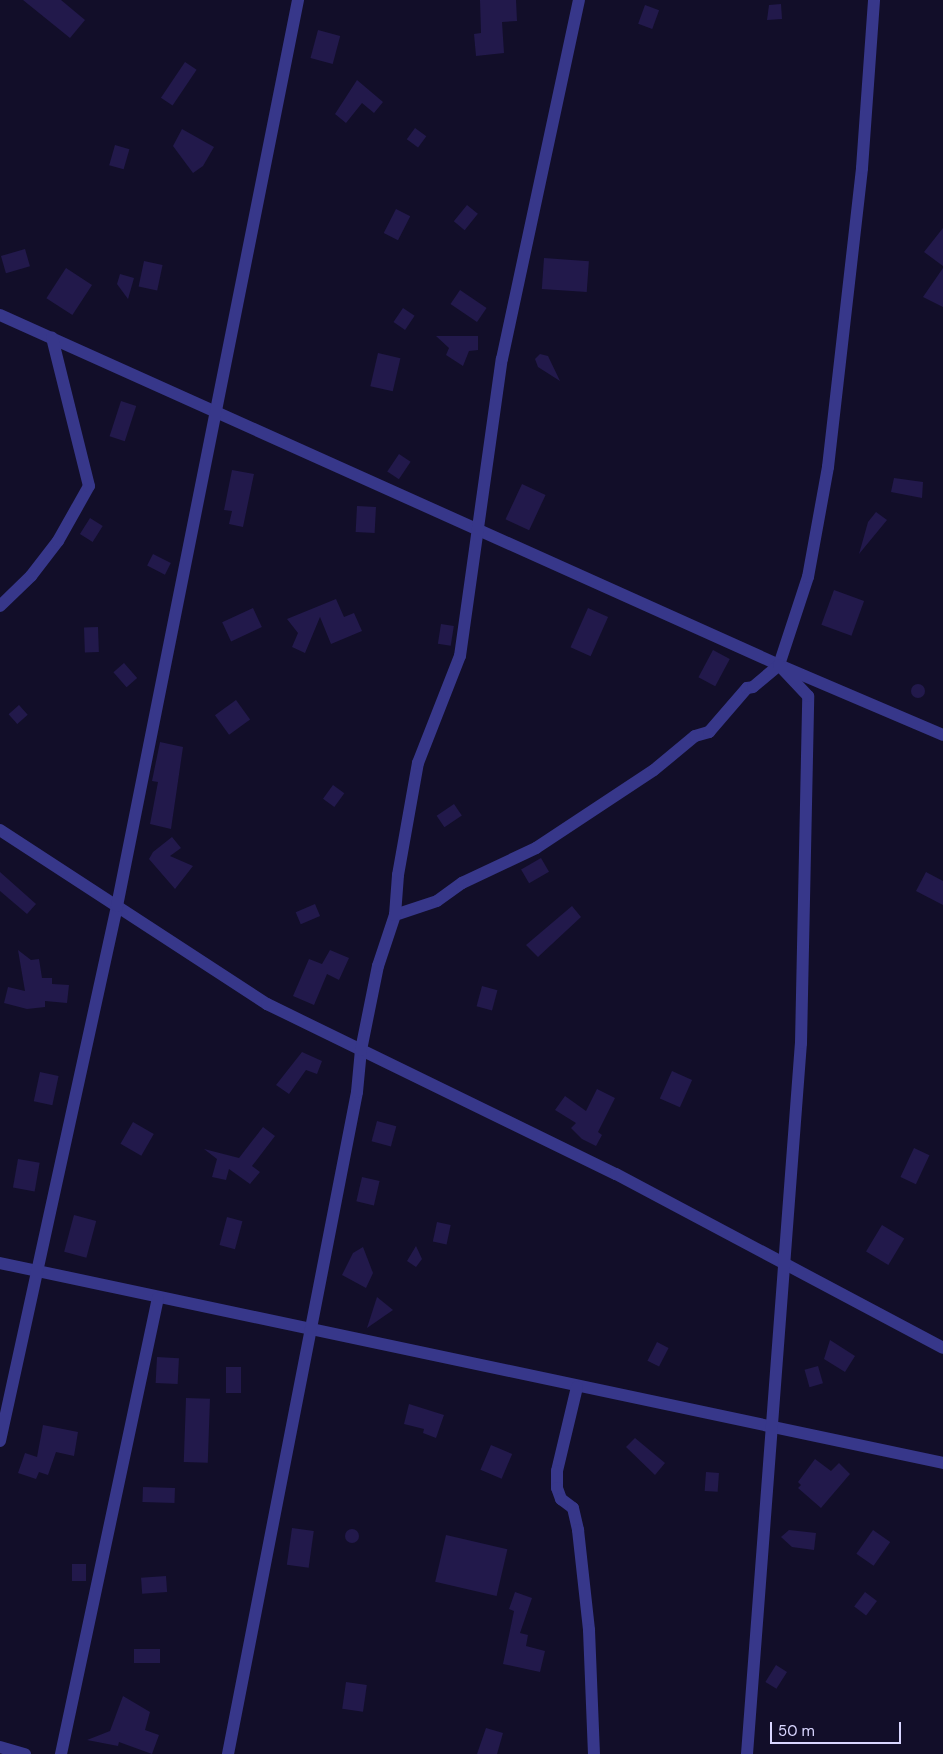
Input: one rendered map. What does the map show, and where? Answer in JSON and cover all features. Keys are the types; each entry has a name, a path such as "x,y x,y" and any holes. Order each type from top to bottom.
{"street":[{"path":"0,1441 35,1270 117,906 218,412 298,0"},
{"path":"228,1754 358,1092 361,1050 378,966 395,915 398,875 418,763 460,656 502,359 578,0"},
{"path":"395,915 437,901 462,883 536,848 654,770 695,736 709,732 747,688 753,687 780,665 808,577 828,468 862,168 874,0"},
{"path":"0,315 780,665 943,735"},
{"path":"0,606 31,576 58,541 89,486 52,338"},
{"path":"747,1754 802,1043 808,696 780,665"},
{"path":"0,830 267,1004 616,1174 943,1348"},
{"path":"0,1263 311,1331 943,1463"},
{"path":"62,1754 158,1298"},
{"path":"578,1387 557,1471 557,1488 561,1499 573,1508 578,1530 589,1630 594,1754"},
{"path":"0,1747 25,1754"}],"building":[{"path":"23,0 61,0 85,20 70,38"},
{"path":"480,0 516,0 517,21 502,22 504,53 476,56 474,34 481,33"},
{"path":"781,4 782,19 767,20 769,5"},
{"path":"645,5 659,10 652,29 638,24"},
{"path":"318,30 340,36 333,64 310,58"},
{"path":"185,62 197,70 173,105 161,98"},
{"path":"357,80 383,102 374,113 362,103 346,123 335,114"},
{"path":"415,128 426,136 418,148 407,139"},
{"path":"182,129 214,147 203,166 193,173 173,146"},
{"path":"115,145 129,149 124,169 109,165"},
{"path":"467,205 478,214 465,230 454,221"},
{"path":"396,209 410,216 398,240 384,233"},
{"path":"943,228 943,266 924,252"},
{"path":"25,249 30,266 6,273 1,256"},
{"path":"544,258 589,261 587,292 542,289"},
{"path":"144,261 163,265 157,290 139,286"},
{"path":"66,268 92,285 72,315 46,298"},
{"path":"943,268 943,307 923,297"},
{"path":"120,274 134,278 128,299 117,284"},
{"path":"460,290 487,308 477,322 450,304"},
{"path":"403,308 415,316 405,330 393,322"},
{"path":"436,336 478,336 478,350 469,351 463,366 446,355 449,348"},
{"path":"378,353 400,358 393,391 370,386"},
{"path":"540,354 548,356 560,381 538,367 535,359"},
{"path":"121,401 136,406 125,441 110,436"},
{"path":"399,454 411,462 399,479 387,471"},
{"path":"232,470 254,474 243,527 229,524 232,511 224,510"},
{"path":"894,478 923,482 922,498 891,492"},
{"path":"522,484 546,495 529,530 506,519"},
{"path":"357,506 376,507 375,533 356,532"},
{"path":"876,512 887,520 859,554 868,522"},
{"path":"90,518 103,526 93,542 80,534"},
{"path":"153,554 171,563 165,575 147,566"},
{"path":"834,590 864,601 851,636 821,625"},
{"path":"336,599 344,617 354,613 362,631 331,644 320,617 305,653 292,647 298,633 287,619"},
{"path":"253,608 262,627 231,641 222,622"},
{"path":"588,608 608,617 591,656 571,647"},
{"path":"441,624 454,626 451,646 438,644"},
{"path":"84,627 98,627 99,652 85,652"},
{"path":"713,650 730,659 715,686 698,677"},
{"path":"124,663 137,678 127,687 113,672"},
{"path":"915,684 921,684 925,691 921,698 915,698 911,694 911,688"},
{"path":"236,700 250,719 229,735 215,715"},
{"path":"19,705 28,715 17,724 9,714"},
{"path":"160,742 183,747 171,829 150,824 158,782 152,781"},
{"path":"333,785 344,793 334,807 323,799"},
{"path":"454,804 462,816 444,827 437,816"},
{"path":"172,837 181,848 170,856 193,866 175,889 149,859 153,852"},
{"path":"541,858 549,872 529,883 521,870"},
{"path":"0,872 36,904 27,914 0,891"},
{"path":"926,872 943,881 943,905 916,891"},
{"path":"315,904 320,916 301,924 296,912"},
{"path":"572,906 581,917 538,957 526,945"},
{"path":"18,950 31,960 39,959 42,978 52,978 52,984 69,985 67,1003 45,1001 45,1007 27,1009 4,1003 8,987 25,991"},
{"path":"330,950 349,958 339,980 327,974 314,1005 293,996 309,959 322,964"},
{"path":"482,986 497,990 492,1010 477,1006"},
{"path":"302,1052 322,1061 317,1074 306,1070 289,1094 276,1085"},
{"path":"672,1071 692,1080 680,1107 660,1098"},
{"path":"40,1072 59,1076 52,1105 34,1101"},
{"path":"597,1089 615,1098 598,1132 602,1135 596,1146 582,1139 571,1128 576,1123 555,1110 565,1096 586,1111"},
{"path":"377,1121 396,1126 391,1146 372,1141"},
{"path":"133,1122 154,1134 141,1156 120,1144"},
{"path":"263,1127 275,1136 252,1166 260,1172 250,1184 229,1169 226,1180 212,1177 217,1159 204,1149 239,1158"},
{"path":"914,1148 929,1155 916,1184 900,1177"},
{"path":"18,1159 40,1163 35,1191 13,1188"},
{"path":"362,1177 380,1181 374,1205 356,1201"},
{"path":"74,1215 96,1221 86,1258 64,1252"},
{"path":"227,1217 242,1221 235,1249 219,1245"},
{"path":"437,1222 451,1225 447,1244 433,1242"},
{"path":"882,1225 904,1238 888,1265 866,1252"},
{"path":"416,1246 422,1259 416,1267 407,1261"},
{"path":"363,1247 373,1273 366,1288 342,1275 353,1253"},
{"path":"377,1297 393,1310 367,1328"},
{"path":"830,1340 855,1356 845,1372 824,1359"},
{"path":"657,1342 669,1348 659,1367 647,1361"},
{"path":"157,1357 179,1358 178,1384 156,1383"},
{"path":"818,1366 823,1383 810,1387 805,1370"},
{"path":"226,1367 241,1367 241,1393 226,1393"},
{"path":"186,1398 210,1399 208,1463 184,1462"},
{"path":"409,1404 444,1415 436,1438 423,1433 424,1429 404,1424"},
{"path":"43,1425 78,1432 74,1456 56,1452 48,1475 39,1472 36,1479 18,1473 25,1453 37,1457"},
{"path":"635,1438 665,1463 655,1475 626,1447"},
{"path":"491,1445 512,1454 502,1479 480,1470"},
{"path":"815,1459 831,1471 839,1463 850,1474 821,1508 798,1488 801,1485 798,1482"},
{"path":"706,1472 719,1473 718,1492 705,1491"},
{"path":"143,1487 175,1488 174,1503 142,1502"},
{"path":"292,1528 314,1531 309,1568 287,1565"},
{"path":"349,1529 355,1529 359,1536 355,1543 349,1543 345,1539 345,1533"},
{"path":"789,1530 816,1533 814,1550 792,1547 781,1537"},
{"path":"873,1530 890,1542 874,1566 856,1554"},
{"path":"446,1535 507,1549 497,1596 435,1582"},
{"path":"72,1564 86,1564 86,1581 72,1581"},
{"path":"166,1576 167,1592 142,1594 141,1578"},
{"path":"515,1592 532,1598 520,1633 528,1635 526,1646 545,1651 540,1672 503,1664 514,1611 509,1609"},
{"path":"865,1592 877,1601 866,1615 854,1606"},
{"path":"134,1649 160,1649 160,1663 134,1663"},
{"path":"776,1665 787,1672 776,1689 765,1682"},
{"path":"346,1682 367,1685 363,1712 342,1709"},
{"path":"123,1696 150,1712 145,1730 159,1735 152,1754 119,1742 118,1746 87,1740 110,1731"},
{"path":"486,1728 503,1733 497,1754 477,1754"}]}
